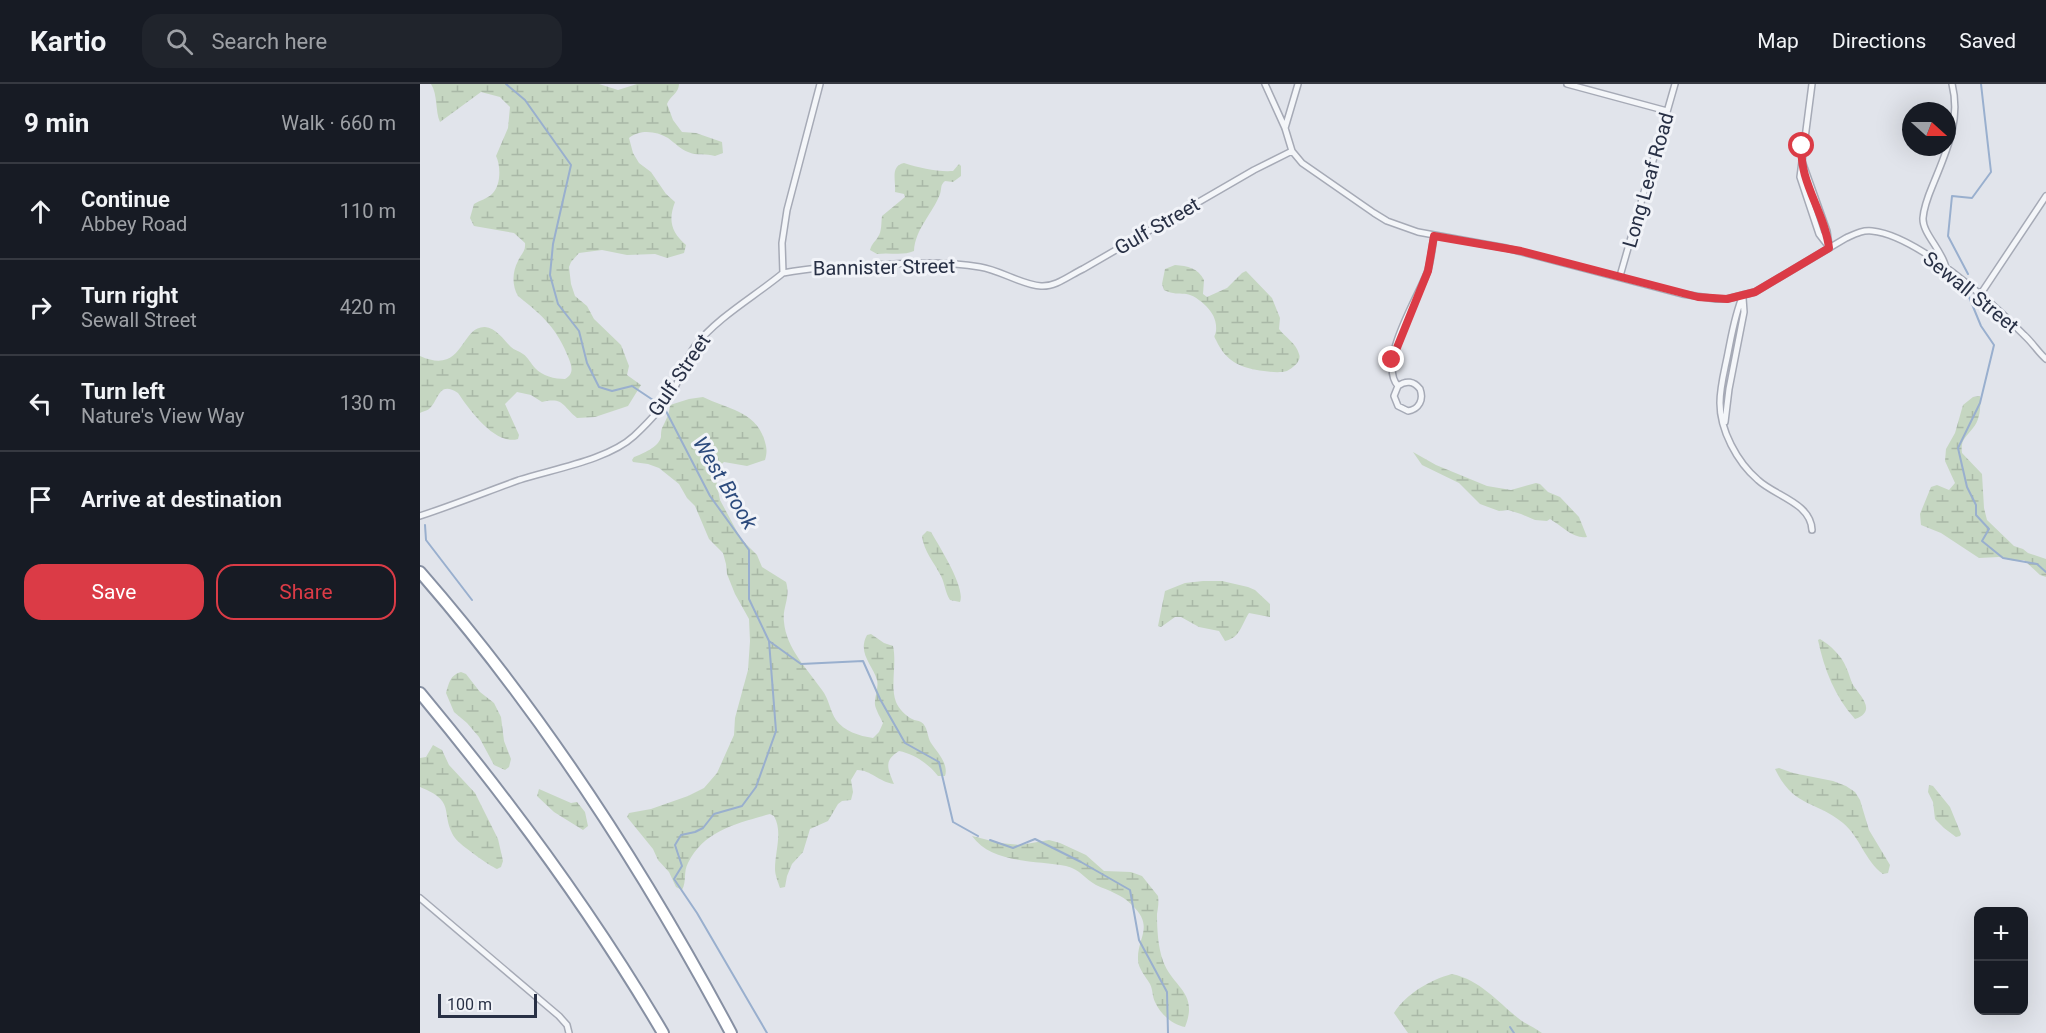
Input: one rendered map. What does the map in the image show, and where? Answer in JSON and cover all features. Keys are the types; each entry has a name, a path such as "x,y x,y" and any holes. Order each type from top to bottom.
{"highway":[{"path":"420,572 494,663 579,780 653,895 731,1033"},
{"path":"420,693 536,839 596,926 663,1033"}],"street":[{"path":"783,273 782,243 786,210 819,84"},
{"path":"1265,84 1285,128 1292,151"},
{"path":"1285,128 1298,84"},
{"path":"1567,84 1667,111"},
{"name":"Long Leaf Road","path":"1620,276 1675,84"},
{"path":"1812,84 1802,156 1807,177 1827,231 1829,248"},
{"path":"1946,268 1944,258 1923,221 1925,203 1944,158 1957,114 1953,84"},
{"name":"Gulf Street","path":"1020,279 1040,286 1057,283 1254,170 1292,151"},
{"name":"Sewall Street","path":"1292,151 1302,163 1374,213 1407,229 1506,248 1698,297 1725,299 1743,296 1772,282 1858,232 1875,231 1914,247 1946,268 2015,326 2046,359"},
{"path":"1980,295 2046,196"},
{"path":"1398,386 1394,381 1392,371 1394,352 1428,271 1434,236"},
{"name":"Bannister Street","path":"783,273 819,268 918,263 983,267 1020,279"},
{"name":"Gulf Street","path":"420,516 520,480 585,460 633,437 667,401 689,356 702,338 722,319 783,273"},
{"path":"1743,296 1744,312 1729,389 1725,424 1734,448 1750,472 1771,490 1802,509 1810,519 1812,530"},
{"path":"1408,382 1418,386 1422,396 1418,406 1408,411 1398,406 1394,396 1398,386 1408,382"},
{"path":"420,898 559,1016 567,1024 569,1033"}],"green space":[{"path":"431,84 599,84 618,90 637,84 679,84 678,90 667,104 673,120 682,132 696,133 722,142 723,153 715,156 688,152 658,134 643,132 629,138 633,153 639,163 651,172 666,194 675,202 671,220 677,235 686,245 684,253 667,258 655,254 627,255 602,250 579,253 569,267 575,296 587,306 594,319 621,345 629,366 627,375 641,385 628,406 595,417 577,418 559,402 542,402 531,395 517,392 505,404 519,435 518,439 509,440 500,437 483,425 458,393 451,390 443,390 429,409 420,413 420,356 445,360 460,349 470,334 477,329 485,327 496,332 511,347 525,355 538,371 545,375 565,379 572,370 564,348 554,331 516,292 514,274 525,243 514,233 474,226 470,218 474,204 490,196 499,181 496,156 508,128 510,107 500,97 481,92 440,122 435,93"},
{"path":"904,163 947,171 953,171 959,164 961,176 953,182 945,181 942,184 937,201 917,235 914,251 877,254 870,250 880,232 882,216 905,197 904,194 895,192 895,170"},
{"path":"1175,265 1188,267 1199,273 1204,280 1203,294 1207,297 1227,288 1246,271 1272,298 1280,318 1279,329 1298,350 1300,357 1296,364 1287,371 1273,372 1241,366 1230,359 1224,354 1215,337 1216,327 1213,314 1206,306 1193,296 1164,290 1162,284 1165,269"},
{"path":"1980,396 1979,417 1963,442 1962,453 1982,474 1987,520 2014,546 2046,559 2046,577 2040,575 2024,560 2015,561 1999,557 1979,558 1941,533 1921,525 1920,514 1931,487 1937,485 1949,490 1955,483 1945,461 1946,449 1955,433 1963,405 1973,397"},
{"path":"703,397 740,412 748,417 761,432 766,447 765,460 747,466 724,462 717,468 716,480 720,500 741,539 757,555 762,567 786,582 788,593 784,617 789,641 798,658 824,694 836,720 852,732 873,738 883,723 875,705 877,680 864,648 867,635 871,634 893,646 896,702 907,716 923,724 930,741 942,758 946,772 945,776 938,776 921,760 899,751 891,758 888,766 894,784 857,770 851,780 853,792 851,800 842,801 828,821 810,829 803,852 792,864 785,887 780,888 775,869 778,828 774,816 770,814 734,825 713,835 703,843 688,863 682,890 676,887 653,849 627,817 629,813 651,809 688,796 704,788 717,773 734,735 735,718 748,670 749,619 727,574 723,553 709,539 695,506 679,484 659,468 632,460 660,441 670,405"},
{"path":"1413,452 1436,465 1487,486 1511,490 1540,484 1548,492 1560,497 1579,517 1587,537 1572,534 1550,519 1535,520 1508,510 1499,511 1480,504 1459,483 1422,465"},
{"path":"927,531 931,532 956,577 961,596 960,602 950,600 941,576 927,552 922,536"},
{"path":"1222,581 1255,590 1270,604 1270,617 1249,613 1238,634 1225,641 1219,631 1199,627 1181,617 1175,617 1161,627 1158,626 1165,591 1185,583"},
{"path":"1820,639 1842,659 1853,685 1865,704 1865,712 1862,716 1855,719 1831,682 1820,651 1818,640"},
{"path":"461,672 466,674 480,692 494,703 501,717 504,741 511,759 509,767 505,770 494,765 479,737 454,712 446,693 452,677"},
{"path":"433,745 442,750 449,765 475,793 498,839 503,861 501,867 497,869 493,867 458,841 450,829 444,803 432,792 420,787 420,758 426,757"},
{"path":"1775,769 1833,781 1855,792 1860,800 1869,830 1890,865 1888,873 1883,874 1877,869 1843,823 1790,791"},
{"path":"1929,785 1933,786 1950,807 1960,836 1956,837 1935,819 1933,802 1928,792"},
{"path":"539,789 571,803 577,802 585,812 588,826 583,830 554,812 537,796"},
{"path":"972,836 1020,845 1049,840 1086,855 1104,871 1131,872 1142,876 1158,896 1157,926 1160,950 1167,970 1187,998 1189,1006 1185,1027 1167,1018 1155,1002 1150,984 1138,963 1144,926 1139,913 1128,901 1096,885 1071,867 1003,856 991,852"},
{"path":"1452,974 1480,986 1521,1020 1542,1033 1408,1033 1394,1013 1399,1006 1420,988"}],"waterway":[{"name":"West Brook","path":"506,84 525,100 571,165 553,244 550,275 558,304 579,331 587,363 599,387 612,391 632,386 656,402"},
{"path":"1968,274 1948,236 1952,196 1972,198 1991,172 1981,84"},
{"path":"1967,292 1981,326 1994,345 1980,403 1958,448 1967,487 1976,505 1976,515 1989,529 1982,541 2003,558 2037,564 2046,572"},
{"name":"West Brook","path":"666,411 710,496 749,550 749,599 769,641 801,664 863,661 880,699 905,743 939,762 953,822 978,836"},
{"path":"425,525 426,540 472,600"},
{"path":"767,1033 697,913 674,879 682,866 675,845 681,835 703,828 714,814 742,806 756,787 776,731 769,641"},
{"name":"West Brook","path":"990,840 1013,848 1035,839 1130,890 1139,940 1167,992 1168,1033"},
{"path":"1510,1027 1514,1033"}],"route":[{"path":"1392,360 1428,271 1434,236 1521,251 1698,297 1727,299 1755,292 1829,248 1827,231 1804,167 1802,146"}]}
